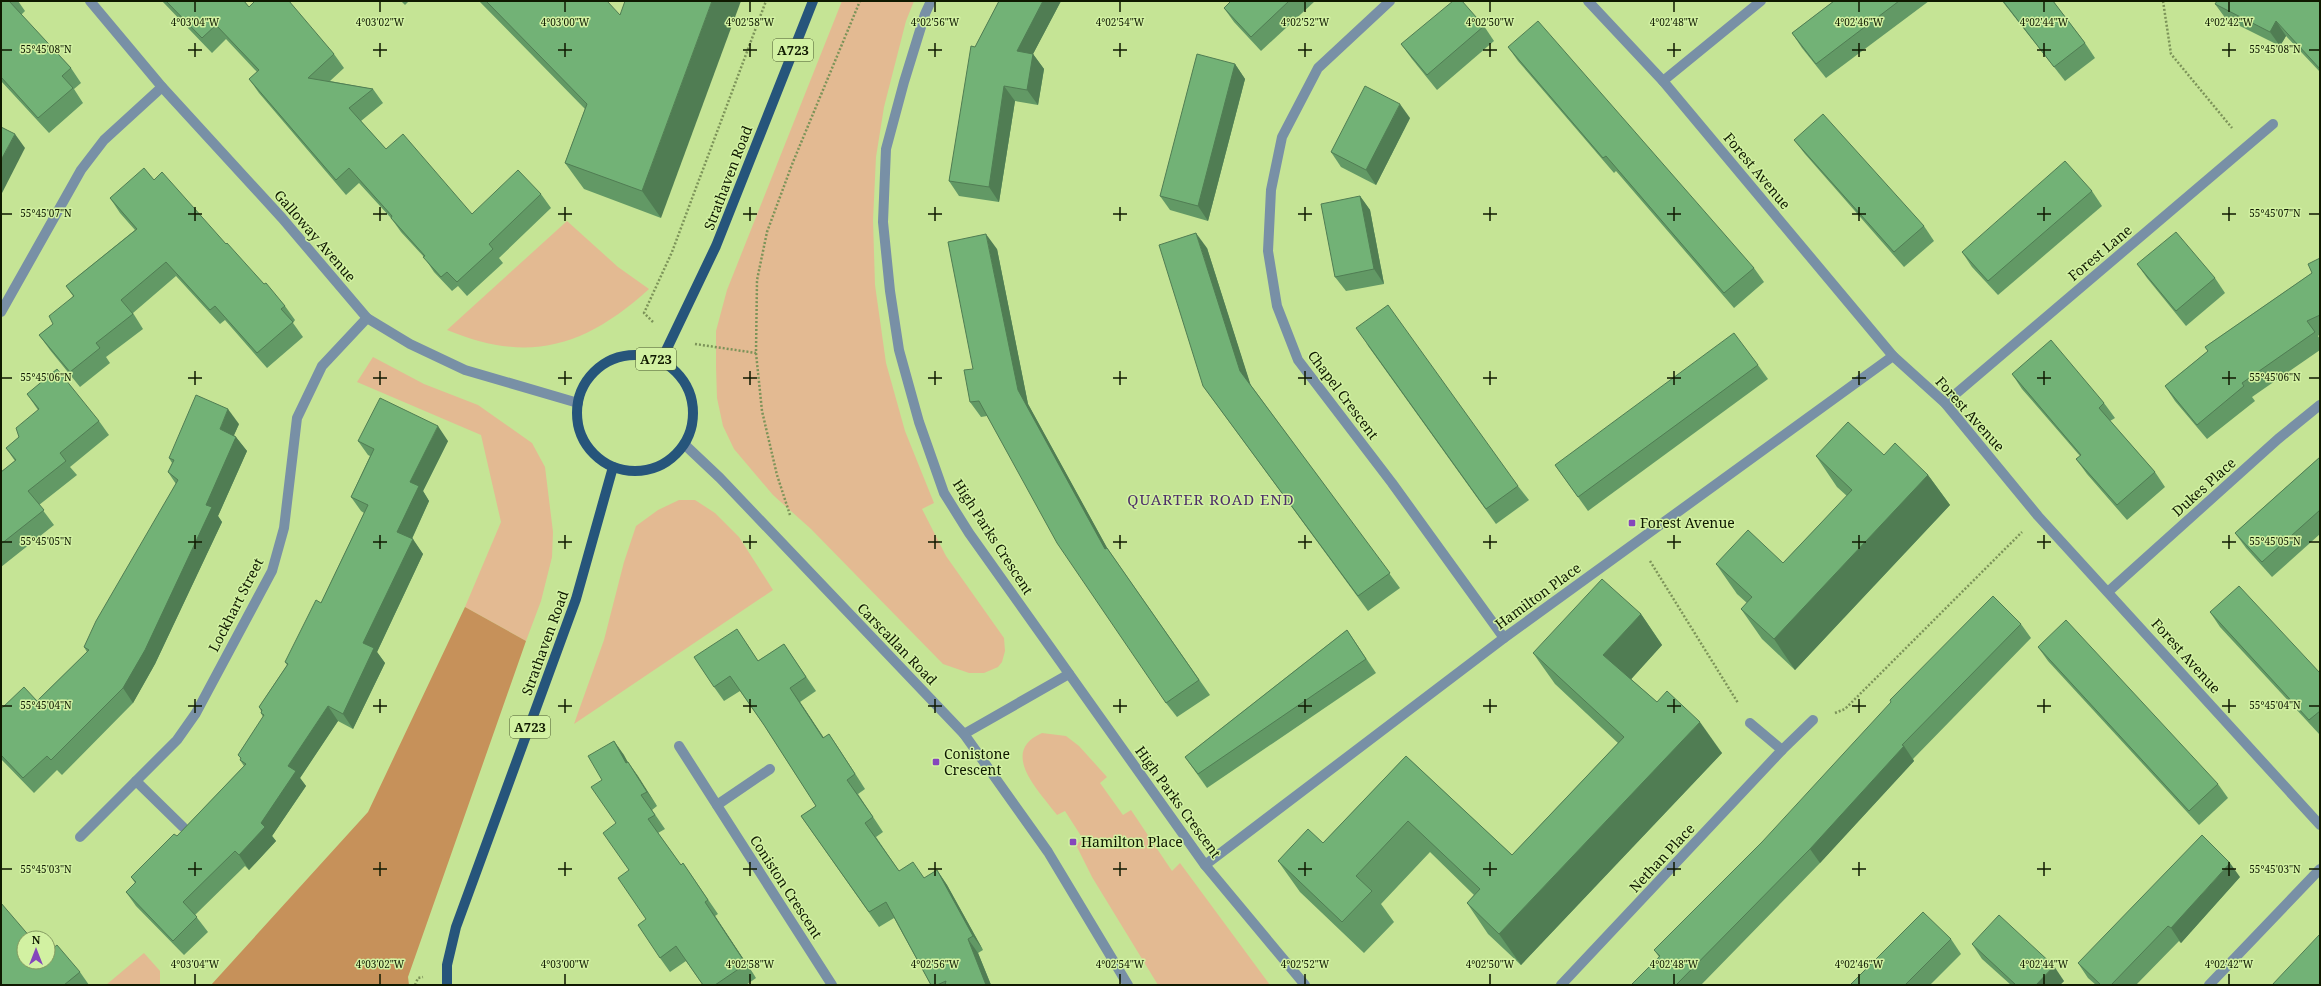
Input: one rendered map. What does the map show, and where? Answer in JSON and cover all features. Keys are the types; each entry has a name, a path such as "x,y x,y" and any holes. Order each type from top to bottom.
{"main road":[{"name":"Strathaven Road","path":"661,361 716,246 813,1"},
{"name":"A723","path":"641,355 661,361 674,370 686,386 692,405 692,425 684,444 671,459 653,468 633,471 613,467 589,450 579,432 576,412 578,403 580,392 588,378 602,364 621,356 641,355"},
{"name":"Strathaven Road","path":"447,985 447,965 456,927 576,599 613,467"}],"street":[{"name":"Galloway Avenue","path":"90,1 162,87 282,218 367,318 410,344 465,370 578,403"},
{"name":"High Parks Crescent","path":"931,1 906,74 886,148 883,222 890,291 899,350 919,422 944,493 969,533 1205,865 1305,985"},
{"name":"Chapel Crescent","path":"1390,1 1318,68 1282,137 1271,190 1268,251 1277,306 1298,360 1392,483 1504,638"},
{"name":"Forest Avenue","path":"1588,1 1663,81 1893,356 1945,404 2038,516 2109,591 2320,825"},
{"path":"1663,81 1761,1"},
{"path":"1,312 81,170 104,140 162,87"},
{"name":"Forest Lane","path":"1945,404 2273,124"},
{"name":"Lockhart Street","path":"80,837 177,740 196,713 272,571 284,528 297,418 322,366 367,318"},
{"name":"Hamilton Place","path":"1205,865 1504,638 1637,540 1893,356"},
{"name":"Dukes Place","path":"2109,591 2278,440 2320,405"},
{"name":"Carscallan Road","path":"684,444 720,478 964,734 1048,852 1128,985"},
{"path":"964,734 1069,674"},
{"name":"Nethan Place","path":"1561,985 1782,750 1813,720"},
{"path":"1750,723 1782,750"},
{"name":"Coniston Crescent","path":"679,746 832,985"},
{"path":"717,805 770,769"},
{"path":"136,781 183,827"},
{"path":"2209,985 2320,870"}],"path":[{"path":"791,519 777,475 762,410 756,353 757,280 767,232 793,162 860,1"},
{"path":"2163,1 2171,54 2247,146"},
{"path":"1813,720 1845,709 2038,516"},
{"path":"1637,540 1750,723"}],"shaded area":[{"path":"842,1 914,1 906,21 884,107 876,157 873,220 875,285 886,363 905,431 934,503 922,509 946,556 1004,638 1005,651 1002,662 998,667 984,673 969,673 943,664 811,529 773,495 734,449 723,426 717,398 716,331 727,290"},
{"path":"567,221 618,267 649,289 625,309 602,325 579,336 555,344 530,347 504,346 477,340 447,330"},
{"path":"373,357 424,384 478,405 532,443 545,467 553,532 552,557 541,601 526,641 465,607 501,522 481,435 357,382"},
{"path":"679,500 695,500 715,513 739,537 773,590 574,724 604,640 624,562 636,526 658,510"},
{"path":"465,607 526,641 408,977 409,985 211,985 368,812"},
{"path":"1042,733 1066,736 1079,746 1107,777 1100,783 1123,815 1131,810 1172,871 1180,863 1270,985 1158,985 1092,877 1076,845 1083,839 1065,811 1057,815 1033,784 1027,772 1023,761 1023,751 1029,741"},
{"path":"144,953 160,971 160,985 106,985"}],"building":[{"path":"1,1 9,1 71,68 62,76 73,88 38,118 1,77"},
{"path":"166,1 244,1 249,7 255,1 289,1 334,54 308,78 373,89 349,108 386,149 403,134 472,214 518,170 541,194 489,244 493,249 457,282 447,272 441,277 423,257 425,256 391,218 392,216 349,168 336,180 249,79 259,70 216,25 202,38"},
{"path":"486,1 607,1 620,15 625,1 712,1 642,191 565,163 587,104"},
{"path":"999,1 1043,1 1017,51 1033,54 1027,90 1004,86 989,187 949,181 971,46 975,47"},
{"path":"1231,1 1289,1 1251,37 1224,8"},
{"path":"1453,1 1462,1 1484,26 1427,75 1401,44"},
{"path":"1834,1 1899,1 1816,64 1792,33"},
{"path":"2003,1 2053,1 2085,43 2054,67"},
{"path":"2217,1 2320,1 2320,69 2276,21 2270,32 2215,4"},
{"path":"1538,21 1754,268 1724,293 1606,156 1603,158 1508,47"},
{"path":"1197,54 1235,64 1198,206 1160,196"},
{"path":"1365,86 1400,104 1366,170 1331,152"},
{"path":"1823,114 1924,226 1894,252 1794,140"},
{"path":"1,127 15,134 1,160"},
{"path":"2065,161 2092,191 1988,281 1962,252"},
{"path":"144,168 154,180 162,172 226,244 227,243 264,284 266,283 285,306 281,309 293,322 257,353 215,306 210,310 166,262 121,300 133,314 96,343 100,348 70,372 39,335 53,324 49,316 74,296 66,286 137,229 110,198"},
{"path":"1360,196 1374,269 1335,277 1321,204"},
{"path":"2176,232 2215,278 2176,311 2137,264"},
{"path":"1196,233 1240,371 1390,573 1358,596 1203,386 1159,245"},
{"path":"986,234 1018,390 1105,549 1107,548 1199,680 1166,703 1057,543 979,401 970,402 964,370 973,369 948,242"},
{"path":"2320,258 2320,315 2307,321 2315,332 2242,383 2244,386 2197,425 2165,386 2208,351 2205,347 2312,273 2308,264"},
{"path":"1388,305 1518,486 1486,509 1356,328"},
{"path":"1734,333 1758,365 1578,497 1555,465"},
{"path":"2051,340 2104,403 2099,408 2155,472 2117,505 2076,459 2081,455 2012,374"},
{"path":"57,369 99,421 60,453 66,461 28,491 44,510 1,544 1,472 16,460 6,448 19,437 16,428 39,409 27,394"},
{"path":"196,395 228,409 220,429 236,437 206,505 212,507 145,650 123,688 51,760 47,756 23,778 1,755 1,709 24,687 37,701 89,650 84,647 96,621 178,480 168,472 174,460 169,458"},
{"path":"380,398 438,426 410,482 419,486 397,532 413,539 363,643 374,648 343,714 328,706 288,766 296,771 261,823 265,827 239,855 235,851 183,902 197,917 173,941 126,892 136,882 131,877 174,834 177,836 246,764 240,760 241,758 238,755 264,715 261,713 262,710 259,707 288,664 285,662 316,600 321,603 368,505 351,497 374,449 358,441"},
{"path":"1848,422 1884,455 1895,443 1928,475 1774,639 1741,609 1752,597 1716,564 1748,530 1783,563 1852,490 1816,456"},
{"path":"2320,457 2320,510 2262,562 2235,533"},
{"path":"1602,579 1641,614 1603,655 1657,702 1667,691 1700,722 1499,934 1467,903 1480,889 1408,821 1356,876 1372,891 1342,922 1278,861 1308,829 1323,843 1406,756 1512,855 1624,737 1533,653"},
{"path":"2239,586 2320,673 2320,711 2309,720 2210,612"},
{"path":"1993,596 2021,624 1902,745 1904,746 1810,849 1676,985 1631,985 1660,956 1654,950 1762,842 1891,702 1890,700"},
{"path":"2066,620 2218,784 2189,811 2038,647"},
{"path":"737,629 758,661 784,644 806,677 790,688 823,738 829,734 855,774 847,780 873,817 865,823 899,871 913,862 924,878 937,870 973,936 968,939 986,985 945,985 946,981 937,985 931,985 886,902 869,912 801,816 816,806 764,725 730,676 714,687 694,657"},
{"path":"1347,630 1366,659 1198,774 1185,757"},
{"path":"614,741 626,763 628,762 647,792 641,795 655,815 648,819 681,865 683,863 708,900 705,902 746,964 715,985 703,985 676,946 660,958 638,925 646,919 618,878 629,870 603,833 616,823 591,787 602,780 588,756"},
{"path":"2202,835 2230,863 2171,928 2168,926 2111,985 2101,985 2078,963"},
{"path":"1,903 24,930 16,930 16,970 56,970 57,945 80,972 64,985 1,985"},
{"path":"1923,912 1951,939 1905,985 1850,985"},
{"path":"1999,915 2054,966 2036,985 2016,985 1972,944"},
{"path":"2320,934 2320,985 2272,985"}],"place":[{"name":"Forest Avenue","path":"1632,523"},
{"name":"Conistone Crescent","path":"936,762"},
{"name":"Hamilton Place","path":"1073,842"}],"district":[{"name":"QUARTER ROAD END","path":"1211,500"}]}
